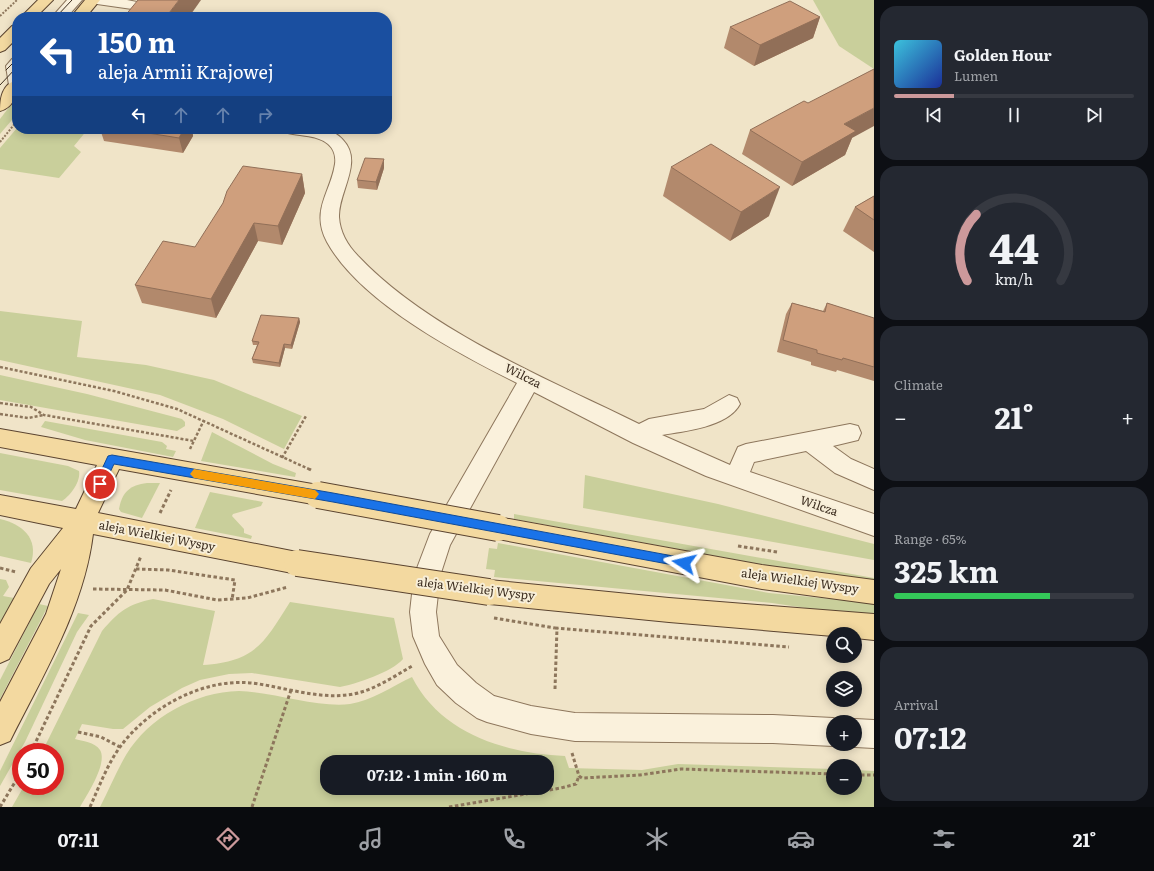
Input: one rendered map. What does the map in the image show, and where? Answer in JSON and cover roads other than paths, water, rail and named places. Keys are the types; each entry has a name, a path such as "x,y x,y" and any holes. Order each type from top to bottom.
{"main road":[{"path":"33,12 46,0"},
{"path":"83,12 94,0"},
{"path":"0,36 12,28"},
{"path":"0,47 12,34"},
{"path":"0,106 12,91"},
{"name":"aleja Wielkiej Wyspy","path":"0,438 112,459 318,483 498,528 762,577 874,592"},
{"path":"0,650 40,576 82,522 112,459"},
{"name":"aleja Wielkiej Wyspy","path":"0,505 297,563 489,592 669,610 874,627"},
{"path":"0,731 58,618 78,554 82,522"}],"street":[{"path":"64,12 75,0"},
{"path":"97,0 134,2"},
{"path":"126,12 134,2"},
{"path":"0,82 12,84"},
{"name":"Wilcza","path":"323,134 334,140 342,149 344,163 334,193 330,220 335,239 349,258 389,296 424,321 463,345 641,436 736,477 874,525"},
{"path":"530,380 439,542 427,576 423,612 426,636 434,655 447,675 466,693 487,708 531,720 575,727 773,729 826,732"},
{"path":"641,436 649,428 687,422 710,416 729,404"},
{"path":"736,477 746,454 850,433"},
{"path":"811,442 843,466 874,480"},
{"path":"862,733 874,734"}],"tram line":[{"path":"61,12 72,0"},
{"path":"6,70 12,64"},
{"path":"0,85 12,72"}]}
